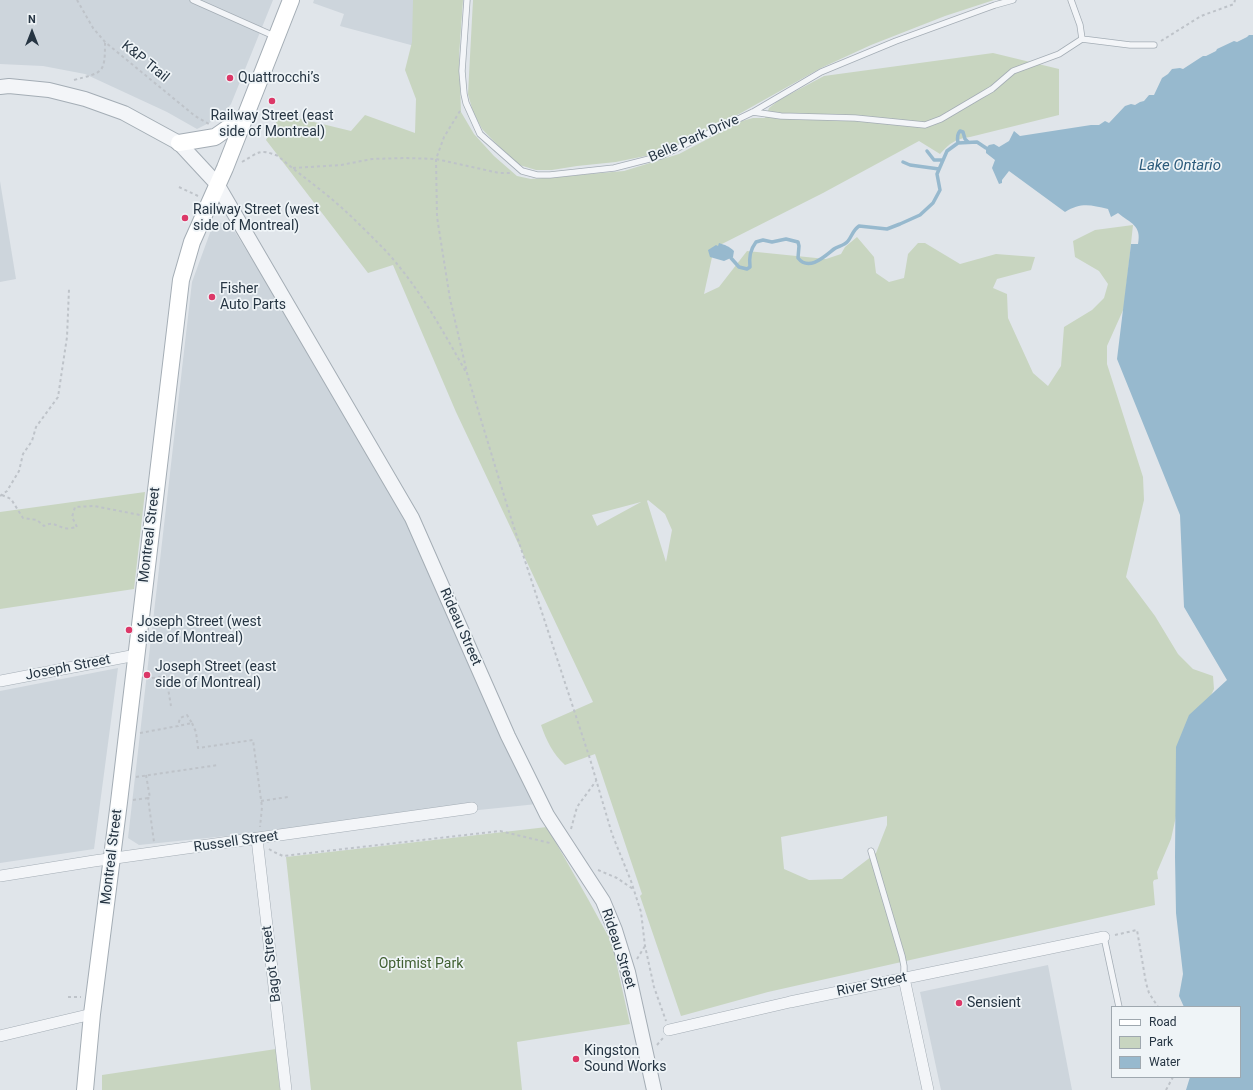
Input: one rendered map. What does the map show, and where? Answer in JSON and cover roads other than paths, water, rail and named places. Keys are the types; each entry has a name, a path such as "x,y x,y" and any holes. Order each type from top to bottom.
{"main road":[{"name":"Montreal Street","path":"85,1090 92,1014 122,779 181,280 192,242 245,116 291,0"},
{"path":"179,143 214,137 245,116"}],"street":[{"name":"Rideau Street","path":"0,87 9,86 49,90 86,99 124,113 179,143 217,184 412,518 508,736 547,815 603,901 615,930 628,972 654,1090"},
{"name":"Joseph Street","path":"0,681 136,655"},
{"name":"Russell Street","path":"0,876 472,808"},
{"name":"Bagot Street","path":"259,839 286,1090"},
{"name":"River Street","path":"668,1026 1104,937"},
{"path":"904,978 928,1090"},
{"path":"0,1036 92,1014"}],"lane":[{"path":"193,0 277,37"},
{"name":"Belle Park Drive","path":"467,0 462,71 466,103 480,134 522,171 537,175 614,168 661,156 753,112 821,72 896,41 995,5 1013,0"},
{"path":"1071,0 1080,25 1082,39"},
{"path":"753,112 781,116 855,118 925,125 941,119 992,89 1013,71 1058,54 1082,39 1130,45 1154,45"},
{"path":"871,851 902,956 904,978"},
{"path":"1104,937 1119,1006"}],"water":[{"name":"Lake Ontario","path":"1249,35 1253,35 1253,1090 1186,1090 1190,1078 1241,1078 1241,1006 1184,1006 1179,996 1183,974 1176,913 1176,747 1189,715 1227,680 1184,607 1180,515 1117,359 1131,244 1138,244 1139,238 1137,228 1118,213 1111,217 1108,209 1096,206 1086,205 1076,207 1065,212 1009,171 1002,180 1002,183 999,184 992,168 995,160 986,153 986,148 989,145 994,144 999,147 1009,141 1014,131 1020,136 1099,125 1105,121 1109,123 1125,106 1131,104 1135,105 1144,101 1149,95 1154,95 1162,78 1172,69 1183,69 1203,56 1216,51 1217,49"},
{"path":"719,243 734,251 733,257 724,261 710,257 708,250 716,245 718,246"}],"waterway":[{"path":"958,143 958,133 960,131 963,132 965,139 968,142"},
{"path":"731,258 739,267 747,269 750,267 750,254 756,242 763,240 772,242 786,239 798,242 798,258 802,262 812,263 822,259 834,249 846,243 855,229 859,226 887,229 920,215 933,203 940,190 937,174 947,151 958,143 977,142 986,148"},
{"path":"927,151 934,160 943,160"},
{"path":"903,162 910,165 939,169"}],"place":[{"name":"Quattrocchi’s","path":"230,78"},
{"name":"Railway Street (east side of Montreal)","path":"272,101"},
{"name":"Railway Street (west side of Montreal)","path":"185,218"},
{"name":"Fisher Auto Parts","path":"212,297"},
{"name":"Joseph Street (west side of Montreal)","path":"129,630"},
{"name":"Joseph Street (east side of Montreal)","path":"147,675"},
{"name":"Sensient","path":"959,1003"},
{"name":"Kingston Sound Works","path":"576,1059"}],"park label":[{"name":"Optimist Park","path":"421,964"}]}
